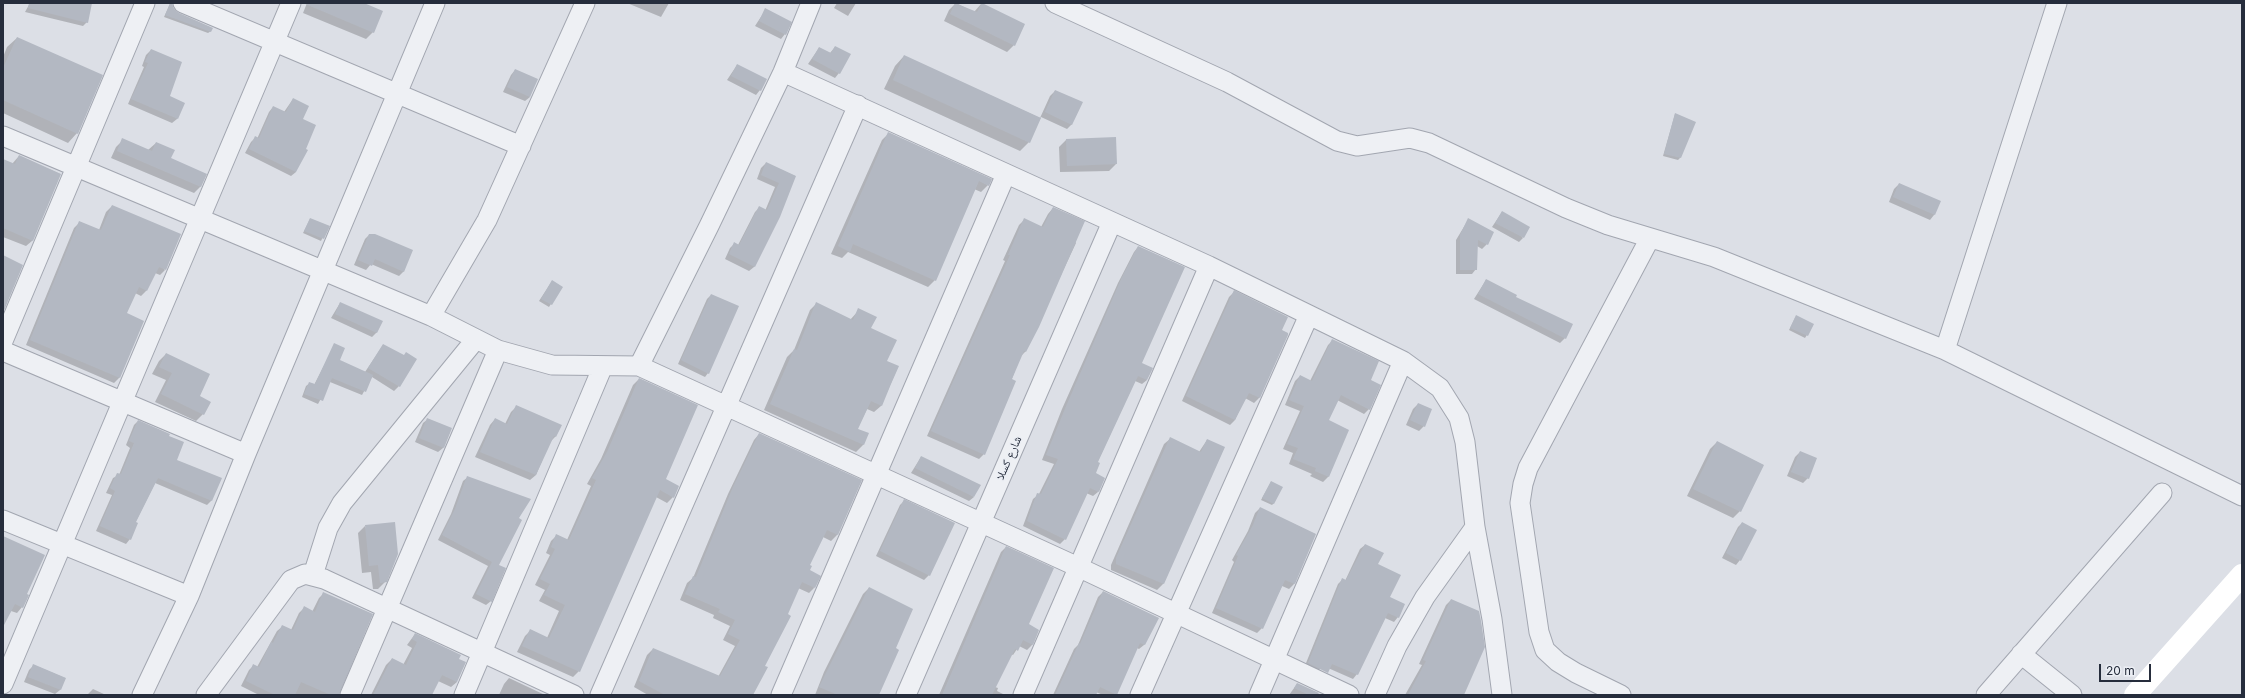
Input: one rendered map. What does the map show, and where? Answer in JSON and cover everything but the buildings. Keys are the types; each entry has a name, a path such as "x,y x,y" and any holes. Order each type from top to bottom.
{"main road":[{"path":"2135,695 2242,575"}],"street":[{"path":"3,341 145,3"},
{"path":"183,3 399,93 521,146"},
{"path":"3,684 291,3"},
{"path":"142,695 190,596 246,454 436,3"},
{"path":"431,316 487,220 585,3"},
{"path":"639,366 709,226 783,72 811,3"},
{"path":"1055,3 1227,82 1337,141 1357,146 1410,138 1429,143 1566,208 1608,225 1714,257 1945,350 2242,496"},
{"path":"1945,350 2057,3"},
{"path":"783,72 1209,266 1403,361 1440,388 1459,418 1465,442 1475,527 1492,619 1502,695"},
{"path":"600,695 858,105"},
{"path":"3,136 431,316 498,350 552,365 639,366 980,524 1078,567 1349,695"},
{"path":"781,695 1006,174"},
{"name":"شارع كسلا","path":"906,695 1112,222"},
{"path":"1621,695 1576,674 1558,662 1545,650 1539,632 1520,503 1523,484 1528,468 1650,238"},
{"path":"1023,695 1209,266"},
{"path":"1140,695 1309,315"},
{"path":"313,575 328,528 342,503 476,339"},
{"path":"350,695 498,350"},
{"path":"3,351 246,454"},
{"path":"1259,695 1403,361"},
{"path":"464,695 603,366"},
{"path":"1986,695 2162,493"},
{"path":"3,520 190,596"},
{"path":"1375,695 1397,646 1425,597 1475,527"},
{"path":"206,695 291,580 305,574 313,575 574,695"},
{"path":"2021,654 2072,695"}]}
